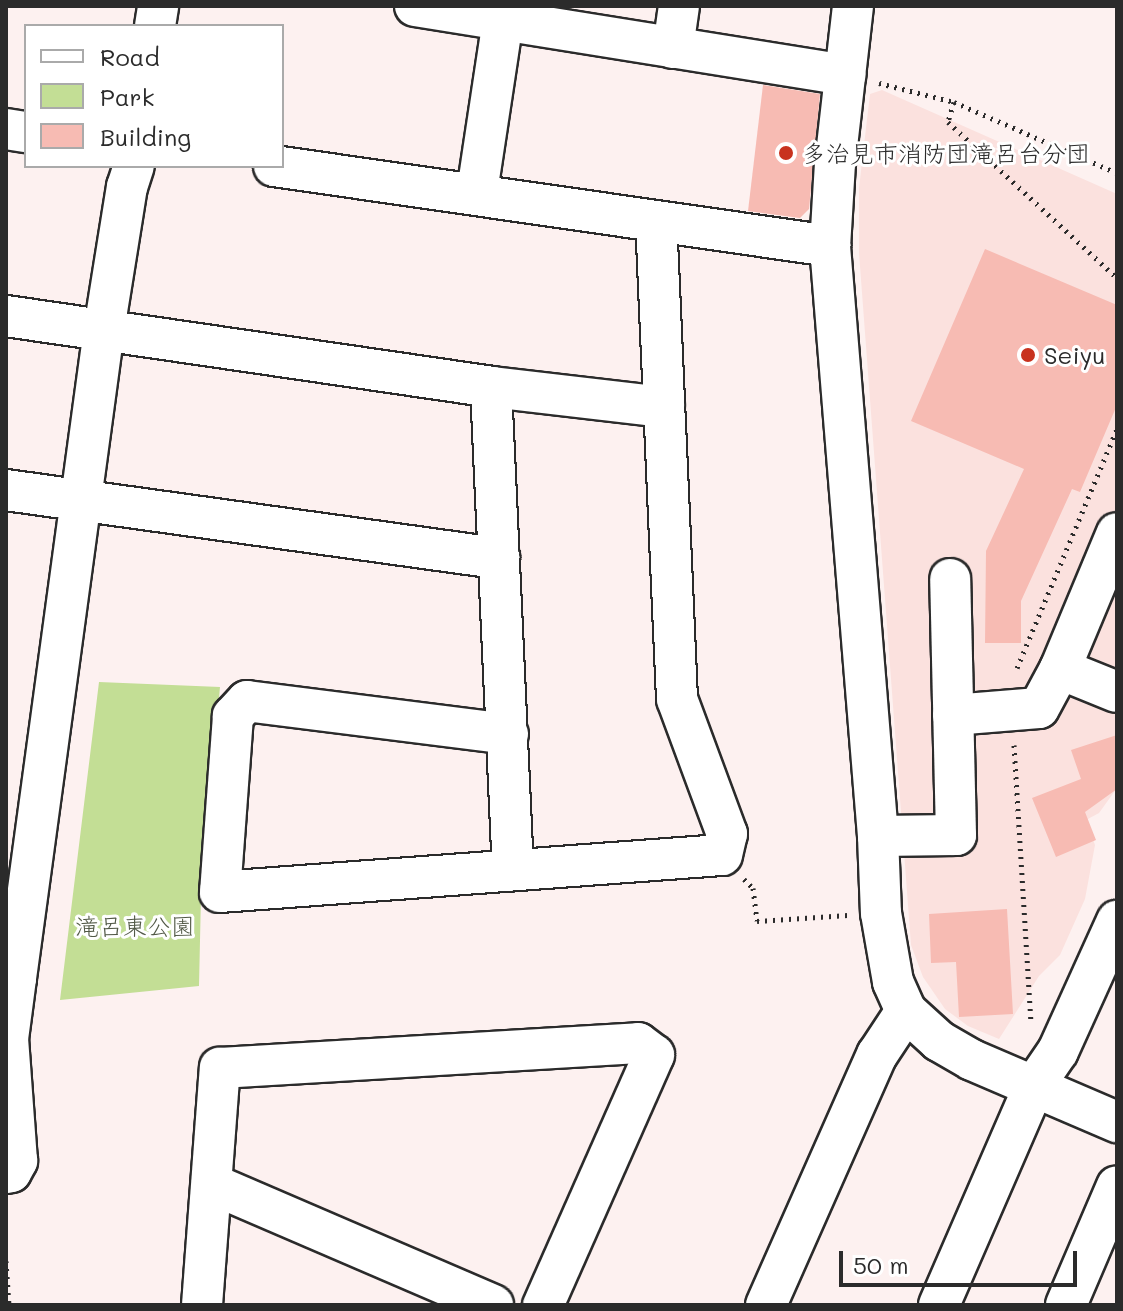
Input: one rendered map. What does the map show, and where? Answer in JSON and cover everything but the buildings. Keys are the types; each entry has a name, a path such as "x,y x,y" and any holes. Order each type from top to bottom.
{"street":[{"path":"415,6 504,13 673,48 845,75"},
{"path":"673,48 679,6"},
{"path":"853,6 830,246 878,836 881,913 893,982 906,1011 939,1041 972,1060 1117,1122"},
{"path":"477,192 504,13"},
{"path":"284,167 477,192 830,246"},
{"path":"6,1173 11,1172 17,1161 8,1039 11,978 84,500 104,330 127,187 133,168"},
{"path":"508,734 247,701 233,716 220,892 722,855 727,834 677,699 656,221"},
{"path":"6,316 491,387 664,407"},
{"path":"491,387 513,870"},
{"path":"6,490 499,558"},
{"path":"953,715 1039,708 1060,669 1117,533"},
{"path":"878,836 956,835 950,579"},
{"path":"1060,669 1117,692"},
{"path":"939,1305 1034,1086 1058,1051 1117,921"},
{"path":"766,1305 877,1055 906,1011"},
{"path":"202,1305 220,1068 638,1043 654,1055 543,1305"},
{"path":"212,1184 493,1305"},
{"path":"1066,1305 1113,1206"}],"path":[{"path":"845,75 954,102 1117,173"},
{"path":"954,102 948,122 1117,278"},
{"path":"722,855 753,888 757,921 881,913"},
{"path":"6,1261 9,1305"}],"shaded area":[{"path":"882,90 1117,194 1117,788 1099,813 1086,820 1095,845 1085,899 1060,955 1039,976 999,1039 968,1026 945,1009 923,977 911,945 859,253 859,188 870,94"}],"green space":[{"name":"滝呂東公園","path":"99,682 220,687 201,895 199,986 60,1000"}],"place":[{"name":"多治見市消防団滝呂台分団","path":"786,153"},
{"name":"Seiyu","path":"1028,355"}]}
